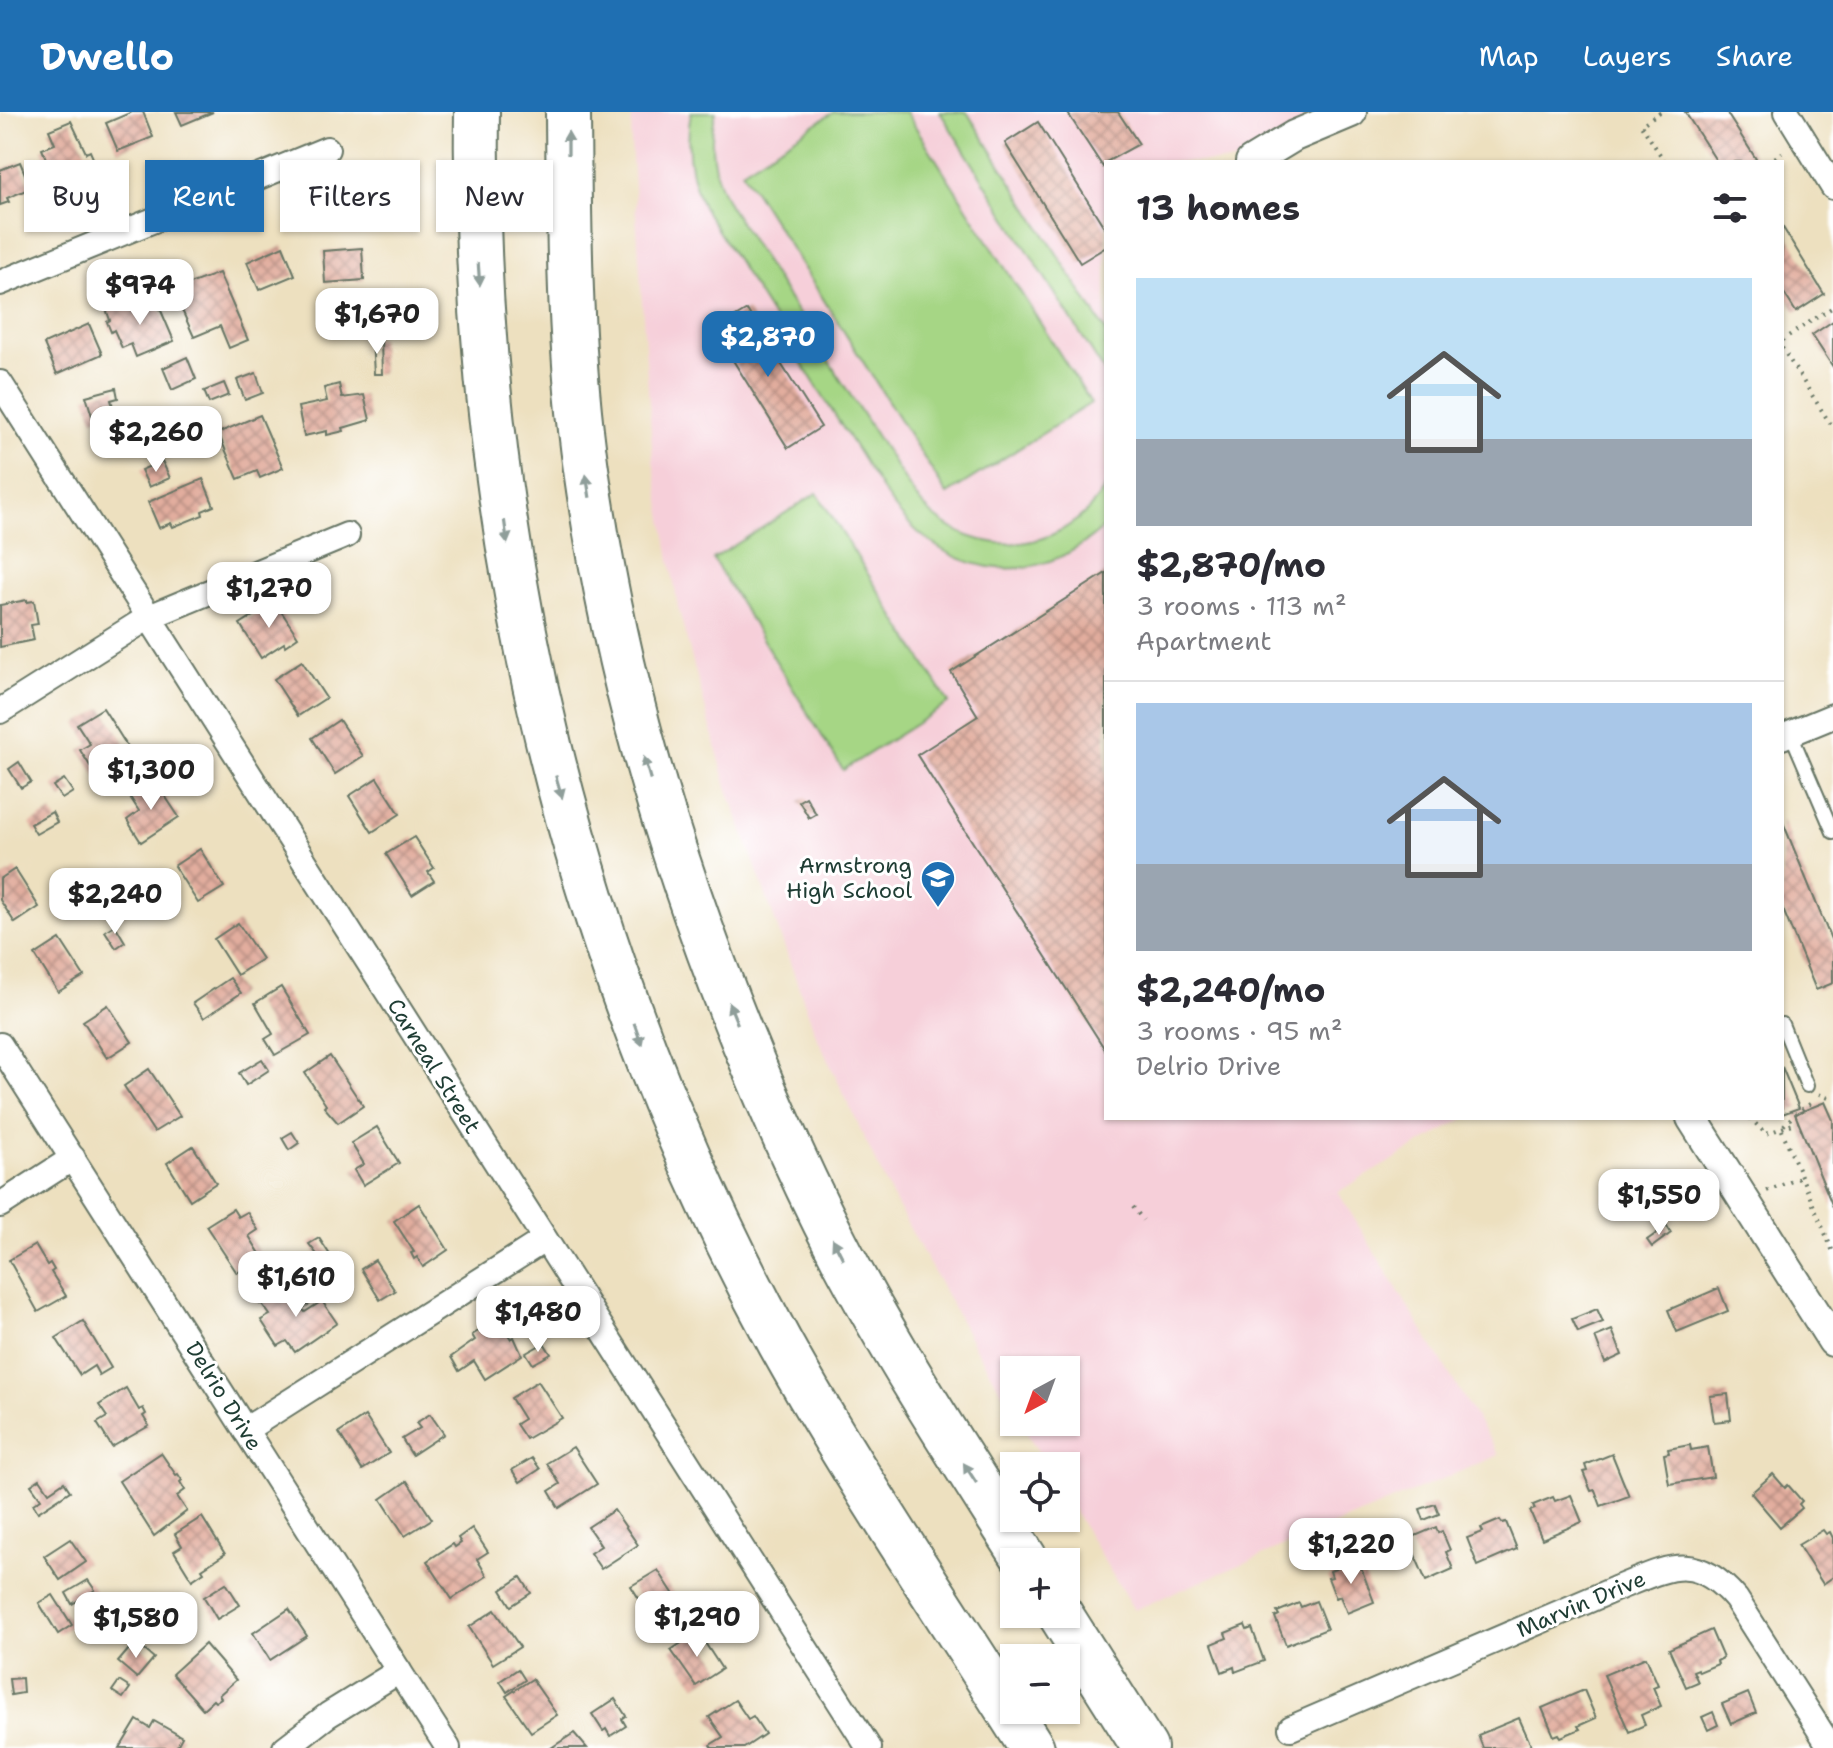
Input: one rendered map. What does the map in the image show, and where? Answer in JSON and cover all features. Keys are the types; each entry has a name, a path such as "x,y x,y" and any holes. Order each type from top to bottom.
{"highway":[{"path":"477,112 478,259 483,346 508,548 555,775 606,940 642,1045 704,1192 781,1344 1032,1748"},
{"path":"568,112 571,314 585,465 602,574 627,689 675,859 707,949 762,1085 834,1241 927,1405 1018,1548"},
{"path":"1069,1628 1145,1748"},
{"path":"1093,1665 1153,1748"}],"street":[{"path":"1260,156 1351,112"},
{"path":"1787,112 1833,187"},
{"path":"0,283 327,149"},
{"name":"Carneal Street","path":"0,383 869,1748"},
{"path":"0,711 149,617 347,535"},
{"path":"1786,736 1833,716"},
{"name":"Delrio Drive","path":"0,1045 448,1748"},
{"path":"1693,1120 1830,1331"},
{"path":"0,1205 73,1158"},
{"path":"245,1430 544,1240"},
{"name":"Marvin Drive","path":"1291,1728 1615,1589 1667,1569 1684,1567 1704,1571 1728,1589 1823,1712 1831,1748"},
{"path":"285,1748 328,1715 399,1671"}],"lane":[{"path":"1786,736 1833,832"},
{"path":"1784,1029 1807,1086"}],"path":[{"path":"1660,112 1641,125 1664,160"},
{"path":"1771,160 1782,153"},
{"path":"1784,339 1833,307"},
{"path":"1784,351 1833,428"},
{"path":"1781,1128 1820,1094"},
{"path":"1752,1120 1766,1134 1798,1122"},
{"path":"1781,1128 1833,1252"},
{"path":"1760,1194 1802,1177"},
{"path":"1133,1207 1143,1220"}],"shaded area":[{"name":"Armstrong High School","path":"632,112 1353,112 1254,160 1104,160 1104,1120 1462,1120 1338,1192 1499,1455 1134,1610 1080,1521 1080,1452 1038,1452 1029,1436 1080,1436 1080,1356 1000,1356 1000,1389 890,1192 816,1035 726,784 678,607 653,461 631,143"}],"green space":[{"path":"691,112 716,112 712,136 713,160 729,205 911,490 932,514 956,530 982,540 1010,544 1037,540 1063,529 1087,511 1104,489 1104,527 1077,548 1047,562 1017,568 988,567 959,558 931,543 906,521 884,493 703,207 694,184 688,136"},
{"path":"834,112 906,112 1091,403 947,494 742,171"},
{"path":"940,112 967,112 1104,328 1104,371"},
{"path":"817,493 949,703 843,770 713,559"}],"building":[{"path":"132,112 143,112 153,137 118,151 106,123"},
{"path":"176,112 213,112 182,125"},
{"path":"1067,112 1118,112 1139,144 1104,160 1103,167"},
{"path":"1685,112 1726,112 1756,159 1716,160"},
{"path":"71,121 86,153 90,151 93,158 47,160 42,149 55,144 49,130"},
{"path":"1038,122 1104,227 1104,248 1080,263 1005,143"},
{"path":"20,162 24,171 24,191 7,198 9,202 0,205 0,170"},
{"path":"1784,229 1824,294 1796,312 1784,293"},
{"path":"283,246 295,275 259,290 247,262"},
{"path":"362,248 364,280 325,283 323,251"},
{"path":"219,273 248,340 229,348 220,326 194,337 173,290"},
{"path":"156,299 174,341 136,357 131,344 122,348 114,330 111,332 106,309 128,300 132,309"},
{"path":"747,310 821,427 788,448 714,330"},
{"path":"1833,321 1833,367 1812,335"},
{"path":"89,324 102,354 57,374 44,344"},
{"path":"372,339 381,339 382,374 374,374"},
{"path":"187,357 196,379 172,390 163,368"},
{"path":"256,373 263,393 245,400 237,380"},
{"path":"224,383 229,395 209,403 204,391"},
{"path":"339,384 342,398 364,395 370,420 343,428 344,431 304,436 298,407 327,401 324,388"},
{"path":"116,388 118,398 111,400 115,413 93,419 86,396"},
{"path":"260,415 283,468 260,478 257,471 238,479 218,433"},
{"path":"162,461 170,478 149,487 141,470"},
{"path":"203,479 214,506 202,511 203,515 173,527 171,523 159,528 148,502"},
{"path":"1104,574 1104,1048 917,755 978,716 951,672"},
{"path":"34,601 38,624 31,625 34,640 0,647 0,605"},
{"path":"275,602 298,637 261,658 240,624"},
{"path":"302,661 326,698 298,716 274,679"},
{"path":"103,708 136,760 101,783 80,750 90,744 77,724"},
{"path":"339,720 363,756 335,774 312,738"},
{"path":"19,762 31,782 21,788 9,769"},
{"path":"377,778 400,814 372,832 349,796"},
{"path":"64,779 73,792 62,799 53,786"},
{"path":"155,781 179,817 141,842 127,820 139,811 130,797"},
{"path":"806,797 816,814 809,818 799,801"},
{"path":"52,812 57,822 36,834 30,824"},
{"path":"1784,825 1833,944 1833,983 1816,990 1784,912"},
{"path":"414,837 434,868 428,872 434,881 412,895 386,854"},
{"path":"200,849 224,887 198,903 174,866"},
{"path":"15,869 39,907 15,923 0,900 0,879"},
{"path":"238,923 262,959 237,975 214,939"},
{"path":"115,925 125,942 116,948 105,931"},
{"path":"60,939 84,976 58,992 35,955"},
{"path":"230,978 241,993 204,1018 193,1003"},
{"path":"281,987 310,1035 275,1055 265,1039 273,1034 255,1003"},
{"path":"108,1005 132,1042 107,1058 83,1021"},
{"path":"330,1056 363,1106 338,1123 324,1107 326,1105 305,1073"},
{"path":"262,1059 269,1070 246,1085 239,1073"},
{"path":"149,1069 180,1116 154,1132 124,1086"},
{"path":"1784,1072 1799,1108 1784,1113"},
{"path":"1825,1102 1833,1120 1833,1207 1795,1114"},
{"path":"377,1127 399,1163 363,1185 354,1170 364,1164 351,1143"},
{"path":"292,1132 299,1143 289,1150 282,1138"},
{"path":"193,1146 216,1183 190,1200 167,1163"},
{"path":"419,1204 448,1250 423,1267 417,1257 414,1259 411,1253 414,1252 394,1221"},
{"path":"233,1209 238,1217 247,1212 258,1230 249,1236 262,1257 237,1273 206,1226"},
{"path":"1667,1226 1671,1233 1652,1247 1647,1240"},
{"path":"319,1238 334,1261 326,1266 309,1244"},
{"path":"35,1245 47,1265 50,1263 54,1270 51,1272 66,1296 38,1312 9,1260"},
{"path":"375,1260 395,1291 380,1300 361,1269"},
{"path":"268,1277 278,1292 260,1304 250,1289"},
{"path":"299,1285 311,1303 302,1309 305,1312 322,1301 337,1323 295,1352 287,1341 278,1346 261,1320 270,1315 262,1304 288,1287 290,1290"},
{"path":"1719,1288 1728,1311 1677,1332 1668,1310"},
{"path":"1597,1309 1603,1322 1578,1332 1572,1319"},
{"path":"498,1319 511,1339 514,1337 522,1355 485,1379 474,1361 459,1371 451,1357 475,1340 472,1335"},
{"path":"83,1321 111,1368 99,1375 94,1366 80,1375 56,1338"},
{"path":"1612,1330 1622,1355 1605,1363 1595,1337"},
{"path":"544,1343 551,1354 533,1364 526,1353"},
{"path":"538,1381 562,1418 526,1439 516,1424 524,1419 511,1398"},
{"path":"126,1388 139,1410 143,1408 146,1414 143,1416 149,1426 112,1447 97,1423 107,1417 99,1405"},
{"path":"1728,1394 1731,1420 1714,1422 1710,1396"},
{"path":"430,1414 444,1434 412,1455 402,1439 420,1428 416,1423"},
{"path":"365,1416 389,1453 362,1470 339,1433"},
{"path":"1690,1445 1691,1450 1708,1447 1713,1477 1669,1484 1664,1454 1669,1453 1668,1449"},
{"path":"573,1447 597,1484 559,1508 549,1491 560,1484 547,1463"},
{"path":"161,1453 182,1480 180,1482 185,1490 177,1496 187,1511 154,1536 119,1481"},
{"path":"1612,1454 1629,1496 1601,1506 1583,1472 1587,1471 1585,1465"},
{"path":"532,1458 540,1469 520,1482 512,1470"},
{"path":"1773,1474 1802,1501 1799,1504 1802,1508 1780,1527 1751,1493"},
{"path":"40,1479 49,1492 64,1482 70,1491 38,1512 33,1504 41,1499 31,1485"},
{"path":"407,1481 432,1519 405,1536 381,1499"},
{"path":"1571,1495 1582,1522 1542,1539 1530,1511 1535,1509 1533,1505 1553,1497 1555,1501"},
{"path":"1435,1504 1439,1514 1424,1520 1420,1509"},
{"path":"614,1510 638,1545 601,1569 590,1553 601,1546 588,1527"},
{"path":"202,1517 225,1554 202,1569 204,1572 192,1580 174,1551 182,1546 175,1534"},
{"path":"1500,1520 1506,1522 1517,1549 1478,1566 1467,1538"},
{"path":"1436,1527 1438,1533 1442,1531 1450,1550 1446,1552 1453,1569 1426,1581 1408,1539"},
{"path":"472,1528 488,1552 477,1559 487,1576 452,1599 427,1561 453,1544 455,1547 461,1543 458,1538"},
{"path":"1823,1530 1826,1534 1830,1532 1833,1538 1833,1577 1823,1584 1798,1545"},
{"path":"70,1539 86,1562 60,1580 44,1556"},
{"path":"1358,1560 1374,1602 1347,1613 1340,1596 1336,1598 1328,1578 1332,1577 1330,1571"},
{"path":"658,1570 682,1607 655,1624 631,1586"},
{"path":"521,1577 531,1593 511,1606 501,1590"},
{"path":"88,1580 95,1590 72,1604 66,1593"},
{"path":"226,1583 240,1605 217,1619 204,1597"},
{"path":"53,1595 72,1625 58,1634 39,1603"},
{"path":"1316,1601 1327,1629 1286,1645 1275,1617 1279,1615 1277,1612 1299,1603 1301,1607"},
{"path":"289,1609 307,1636 270,1660 253,1633"},
{"path":"495,1610 520,1647 493,1664 469,1627"},
{"path":"1245,1625 1247,1630 1252,1628 1264,1661 1235,1672 1234,1667 1222,1672 1212,1644 1227,1638 1225,1633"},
{"path":"1711,1630 1723,1658 1717,1661 1718,1664 1699,1672 1698,1669 1693,1671 1698,1682 1686,1687 1669,1649"},
{"path":"698,1632 722,1669 696,1686 671,1650"},
{"path":"135,1642 154,1658 137,1678 118,1662"},
{"path":"205,1644 236,1680 219,1695 221,1698 215,1702 213,1700 203,1709 172,1674"},
{"path":"1646,1657 1658,1685 1653,1687 1661,1706 1641,1715 1645,1725 1629,1732 1604,1675"},
{"path":"518,1669 525,1680 507,1692 500,1681"},
{"path":"22,1678 23,1693 11,1695 9,1679"},
{"path":"532,1679 557,1715 531,1732 506,1696"},
{"path":"119,1681 130,1688 123,1698 112,1691"},
{"path":"1584,1690 1596,1718 1578,1726 1580,1729 1561,1737 1559,1734 1554,1736 1542,1708"},
{"path":"1748,1693 1756,1713 1731,1724 1722,1704"},
{"path":"615,1699 626,1716 622,1719 626,1726 610,1736 592,1714"},
{"path":"735,1700 748,1719 753,1716 765,1734 744,1748 712,1748 710,1745 723,1737 709,1717"},
{"path":"1713,1712 1718,1725 1708,1730 1702,1717"},
{"path":"1519,1718 1531,1745 1526,1748 1483,1748 1478,1735"},
{"path":"137,1720 150,1728 154,1721 182,1737 176,1748 120,1748"},
{"path":"574,1733 587,1748 551,1748"}],"place":[{"name":"Armstrong High School","path":"938,909"}]}
